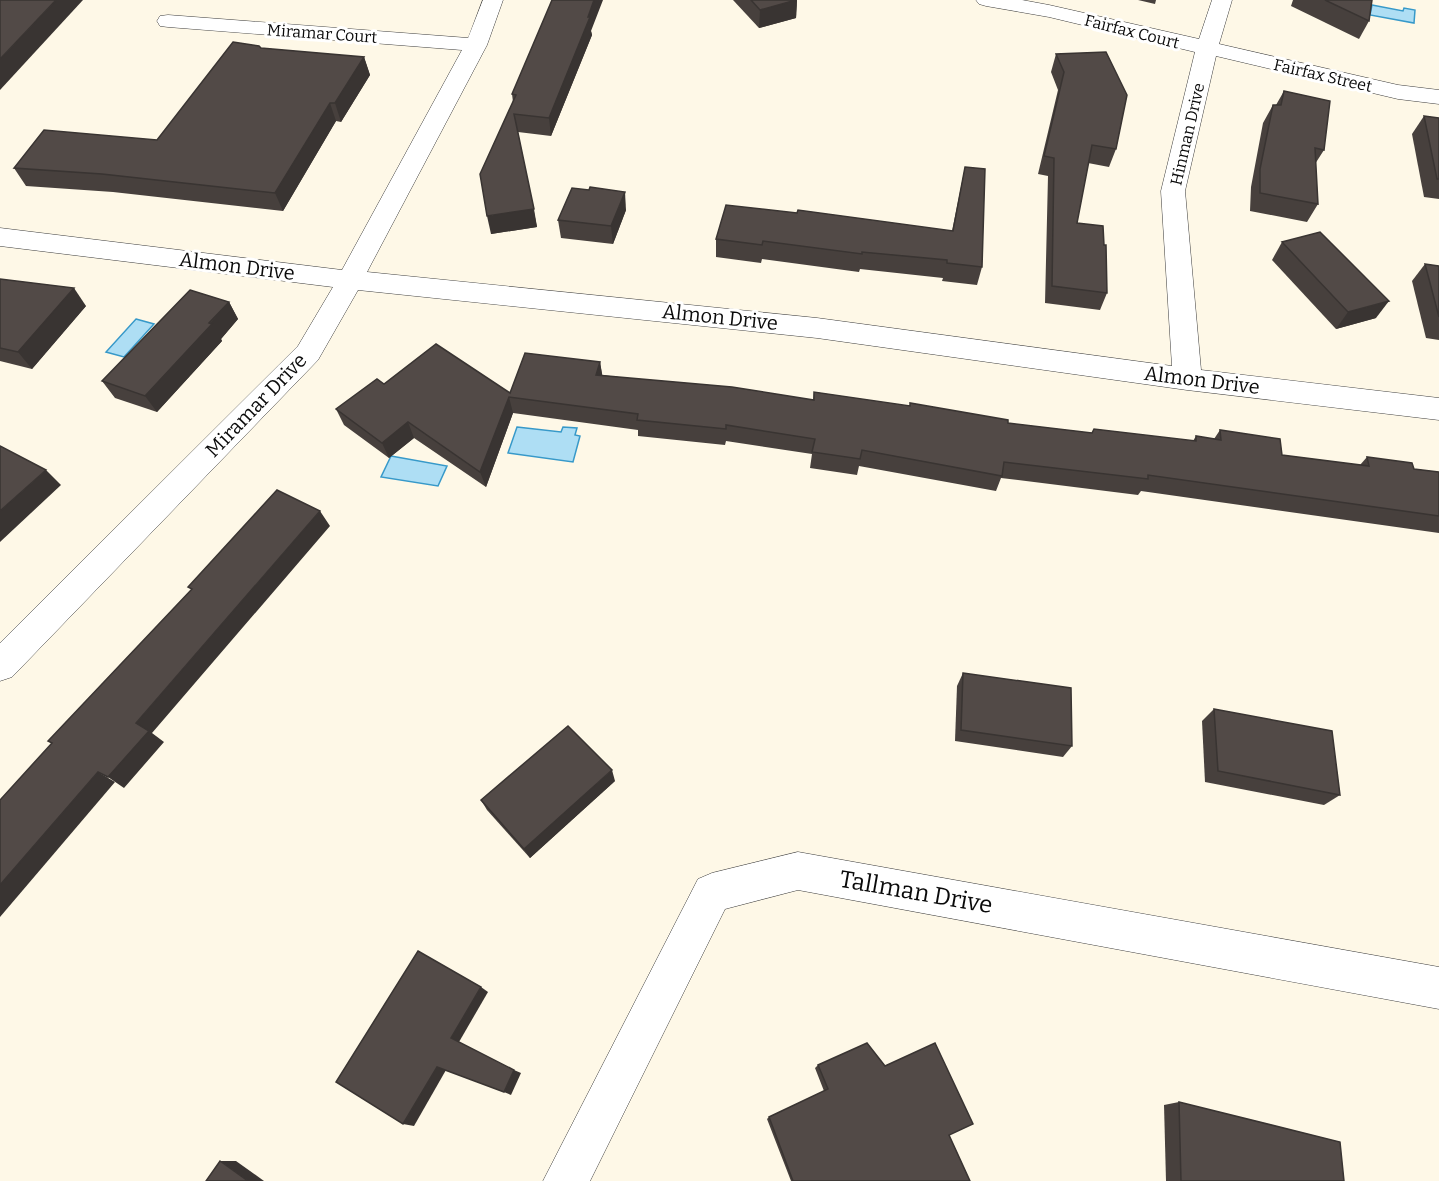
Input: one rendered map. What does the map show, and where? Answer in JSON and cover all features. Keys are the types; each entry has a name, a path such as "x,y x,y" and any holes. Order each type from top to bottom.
{"street":[{"name":"Miramar Drive","path":"0,666 308,353 350,280 476,45 493,0"},
{"name":"Fairfax Court","path":"986,0 1048,11 1207,50"},
{"name":"Hinman Drive","path":"1188,379 1173,191 1207,50 1222,0"},
{"name":"Miramar Court","path":"168,21 476,45"},
{"name":"Fairfax Street","path":"1207,50 1398,92 1439,97"},
{"name":"Almon Drive","path":"0,237 350,280 806,327 1188,379 1439,409"},
{"name":"Tallman Drive","path":"566,1181 712,893 798,871 1439,988"}],"water":[{"path":"1372,5 1403,11 1404,8 1415,10 1414,23 1370,15"},
{"path":"136,319 154,324 124,357 106,352"},
{"path":"517,427 561,432 563,427 577,428 575,435 580,436 573,462 508,453"},
{"path":"391,456 447,466 438,486 381,477"}],"building":[{"path":"0,0 56,0 0,59"},
{"path":"552,0 594,0 588,17 590,17 549,118 514,114 534,209 487,216 480,174 516,95 512,94"},
{"path":"751,0 796,0 760,10"},
{"path":"1325,0 1372,0 1369,21"},
{"path":"233,42 261,48 364,57 335,103 330,103 275,193 102,174 14,168 44,130 157,140"},
{"path":"1106,52 1127,95 1116,149 1092,145 1077,223 1103,226 1104,245 1106,245 1107,293 1052,286 1054,158 1044,156 1064,72 1056,54"},
{"path":"1284,91 1330,101 1324,150 1315,148 1318,204 1260,193 1260,169 1273,105 1281,105"},
{"path":"1424,116 1439,118 1439,179 1437,179"},
{"path":"965,167 985,169 982,267 947,263 947,260 862,252 862,254 763,241 762,245 716,239 726,205 797,213 798,210 953,231"},
{"path":"590,187 625,192 611,226 558,220 572,188 589,190"},
{"path":"1320,232 1389,301 1348,312 1282,242"},
{"path":"1425,264 1439,266 1439,317"},
{"path":"0,279 74,288 18,352 0,348"},
{"path":"190,290 229,302 209,323 212,324 145,396 102,381"},
{"path":"436,344 510,393 525,353 600,362 596,375 732,387 814,400 814,392 910,406 910,403 1008,420 1008,423 1092,433 1094,429 1196,441 1196,436 1221,440 1220,430 1280,439 1282,455 1369,466 1367,457 1412,463 1414,469 1439,472 1439,516 1148,475 1148,479 1004,462 1002,476 862,450 860,459 812,452 815,439 726,425 726,429 637,420 638,414 509,397 480,472 408,422 382,443 336,409 377,379 384,384"},
{"path":"0,446 46,470 0,511"},
{"path":"277,490 320,511 136,723 149,731 108,777 98,772 0,885 0,800 52,743 48,741 192,589 188,587"},
{"path":"963,673 1071,688 1072,746 961,730"},
{"path":"1214,709 1332,731 1340,795 1218,771"},
{"path":"568,726 612,770 524,849 481,800"},
{"path":"418,951 481,987 451,1038 514,1070 504,1092 437,1067 403,1124 336,1082"},
{"path":"867,1043 885,1066 935,1043 973,1124 949,1135 970,1181 793,1181 769,1117 828,1089 818,1065"},
{"path":"1179,1102 1340,1142 1344,1181 1181,1181"},
{"path":"220,1161 248,1181 206,1181"}]}
